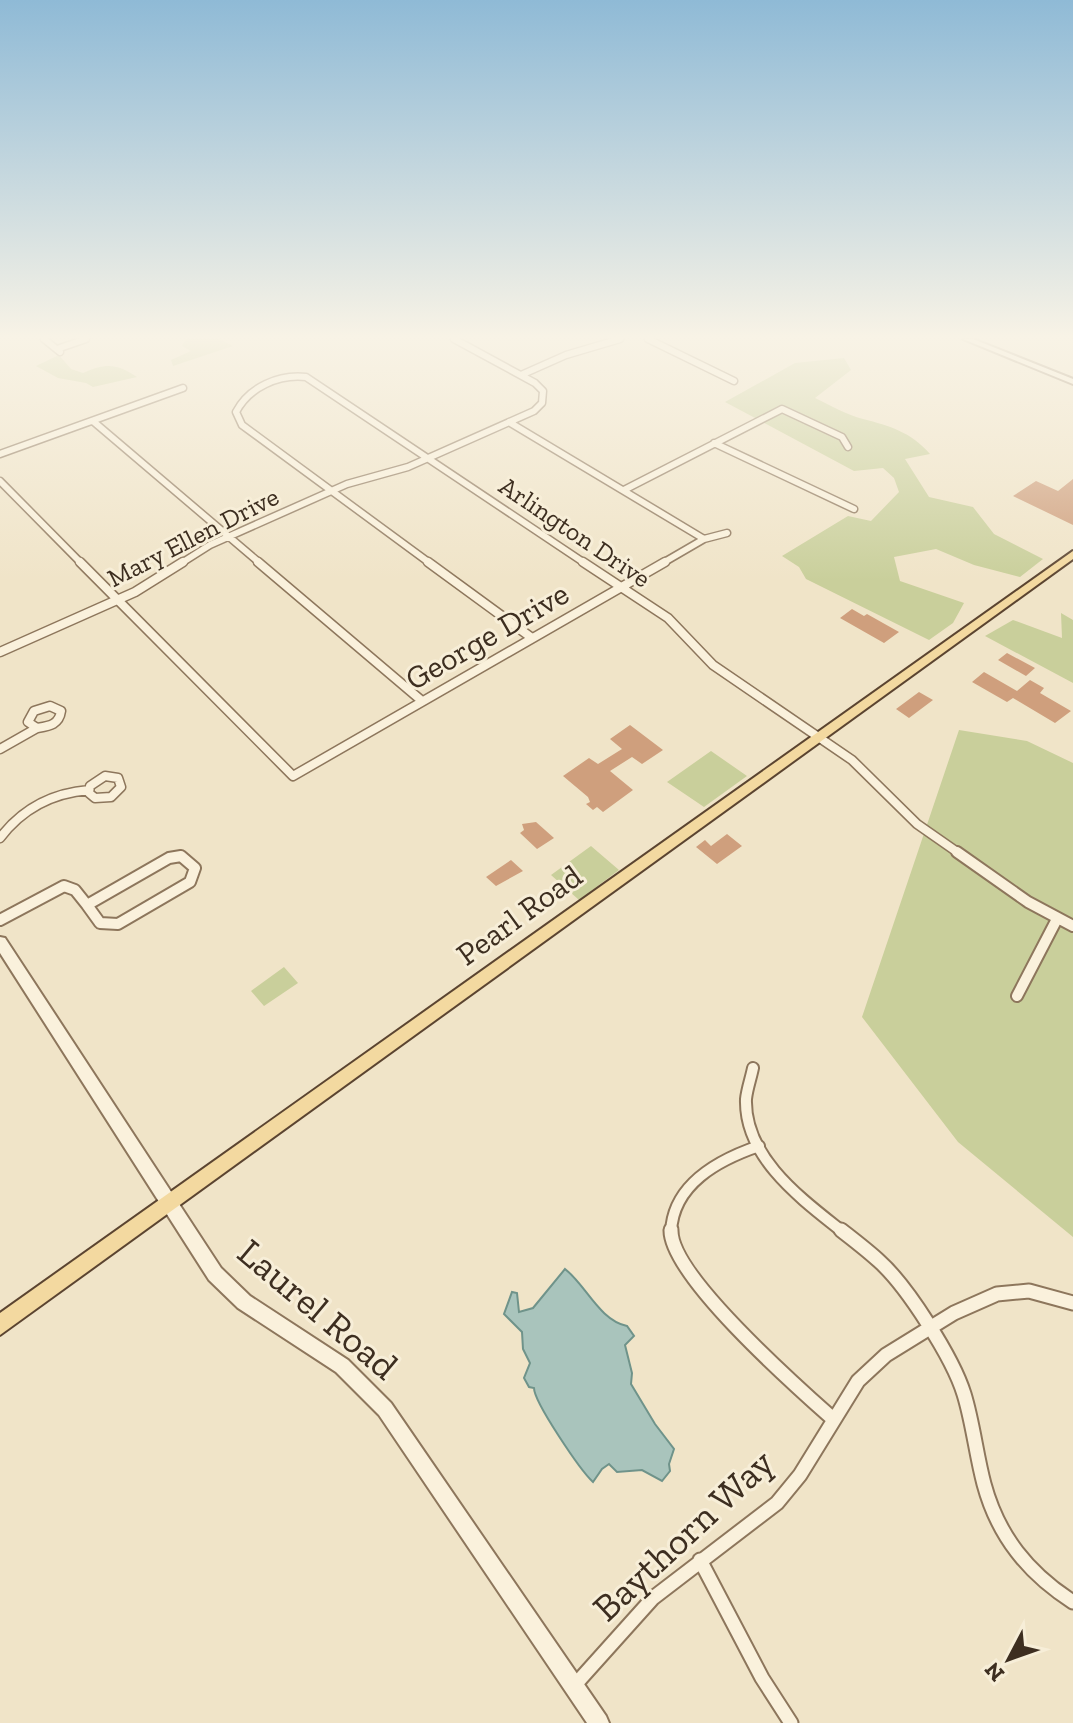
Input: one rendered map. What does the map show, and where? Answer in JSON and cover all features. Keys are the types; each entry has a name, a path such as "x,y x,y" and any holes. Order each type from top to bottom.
{"main road":[{"name":"Pearl Road","path":"0,1325 1073,554"}],"street":[{"path":"0,454 101,419"},
{"name":"Arlington Drive","path":"239,419 332,491"},
{"name":"Arlington Drive","path":"370,419 678,627 713,665 862,768 917,824 1057,919 1073,926"},
{"name":"Mary Ellen Drive","path":"0,652 150,584 197,552 230,536 332,491 428,458 515,419"},
{"path":"624,490 761,419"},
{"path":"804,419 842,437 848,447"},
{"path":"94,422 422,701"},
{"path":"509,422 704,539"},
{"path":"714,443 854,509"},
{"path":"0,481 118,599"},
{"path":"332,491 532,638"},
{"name":"George Drive","path":"118,599 293,776 704,539 727,533"},
{"path":"0,749 37,728"},
{"path":"0,838 27,811 69,792 89,790"},
{"path":"0,920 64,886 75,890 100,923 118,924 190,882 195,868 181,856 169,858 87,905"},
{"path":"1017,996 1057,919"},
{"name":"Laurel Road","path":"0,942 168,1203 227,1287 342,1366 385,1409 599,1723"},
{"path":"753,1068 746,1100 759,1146 789,1189 894,1274 964,1393 984,1485 1001,1531 1028,1568 1045,1584 1073,1602"},
{"path":"759,1146 731,1155 706,1172 677,1202 670,1227 676,1254 685,1268 782,1375 833,1419"},
{"name":"Baythorn Way","path":"574,1686 640,1610 700,1560 777,1503 795,1481 859,1379 876,1361 984,1300 1015,1290 1073,1303"},
{"path":"700,1560 762,1678 791,1723"}],"green space":[{"path":"758,419 866,419 900,431 930,454 905,459 929,497 973,507 994,534 1043,559 1020,577 974,565 936,549 894,557 900,581 964,603 953,623 929,640 806,579 799,567 782,556 848,516 871,521 899,492 894,478 883,468 854,471"},
{"path":"1061,613 1073,620 1073,683 985,636 1013,620 1062,638"},
{"path":"959,730 1027,741 1073,763 1073,1237 958,1142 862,1017"},
{"path":"711,751 747,776 704,807 667,782"},
{"path":"591,846 619,870 579,900 551,875"},
{"path":"284,967 298,983 264,1006 251,991"}],"water":[{"path":"565,1269 608,1317 627,1326 634,1336 625,1345 632,1373 631,1384 674,1449 670,1471 662,1481 642,1470 617,1472 609,1464 593,1482 559,1436 541,1407 534,1388 529,1387 524,1378 530,1363 523,1349 522,1332 504,1314 512,1292 517,1293 519,1312 533,1308"}],"building":[{"path":"1073,479 1073,525 1013,496 1036,481 1058,491"},
{"path":"852,609 899,632 884,643 840,618"},
{"path":"1007,653 1035,668 1026,676 998,660"},
{"path":"984,672 1017,691 1030,680 1044,688 1040,693 1071,711 1055,723 1013,698 1007,702 972,682"},
{"path":"919,692 933,700 909,718 896,709"},
{"path":"630,725 663,750 642,764 632,757 610,771 633,790 603,812 597,807 593,810 586,804 590,802 588,797 563,776 589,758 598,764 622,749 610,739"},
{"path":"536,822 554,838 537,849 520,833 524,830 522,824"},
{"path":"727,834 742,846 717,864 696,847 705,840 711,846"},
{"path":"511,860 523,871 496,886 486,877"}]}
